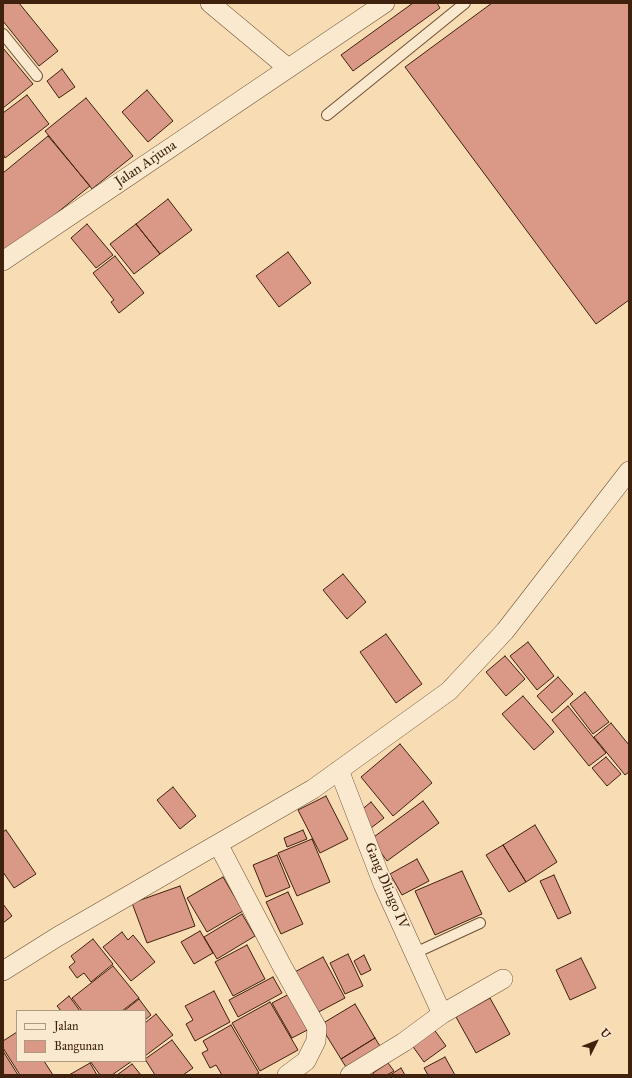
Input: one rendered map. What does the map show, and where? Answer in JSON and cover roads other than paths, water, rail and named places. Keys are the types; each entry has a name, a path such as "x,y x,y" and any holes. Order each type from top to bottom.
{"street":[{"path":"210,3 288,68"},
{"name":"Jalan Arjuna","path":"3,261 385,3"},
{"path":"3,971 57,937 313,789 450,691 505,631 629,471"},
{"name":"Gang Dlingo IV","path":"339,770 383,884 440,1008"},
{"path":"218,844 282,966 317,1028 312,1050 306,1061 292,1074"},
{"path":"350,1075 404,1042 440,1008 503,979"}],"lane":[{"path":"327,115 465,3"},
{"path":"3,34 37,76"},
{"path":"415,953 480,923"}]}
